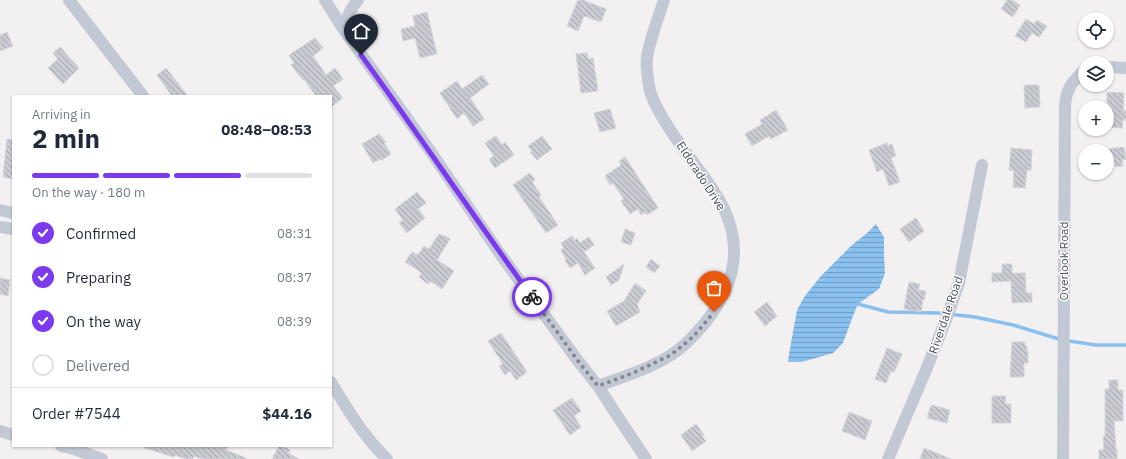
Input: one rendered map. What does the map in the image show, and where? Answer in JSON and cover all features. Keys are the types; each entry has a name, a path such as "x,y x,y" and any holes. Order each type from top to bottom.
{"street":[{"path":"69,0 143,95"},
{"path":"325,0 344,30 498,251 598,386 646,459"},
{"path":"344,30 348,15 358,0"},
{"name":"Eldorado Drive","path":"598,386 633,373 671,355 694,336 714,312 726,290 734,263 734,244 728,219 717,196 666,123 651,92 647,58 652,36 664,0"},
{"path":"1114,67 1126,68"},
{"name":"Overlook Road","path":"1063,459 1065,104 1066,94 1070,85 1078,76"},
{"name":"Riverdale Road","path":"888,459 929,364 959,283 982,165"},
{"path":"0,210 12,212"},
{"path":"0,227 12,230"},
{"path":"332,384 344,404 367,436 387,459"},
{"path":"0,432 12,435"},
{"path":"65,447 102,459"}],"water":[{"path":"876,224 884,237 885,273 879,289 858,304 843,343 833,353 802,362 788,362 797,310 805,296 820,277 852,245"}],"building":[{"path":"578,0 583,0 606,9 601,22 584,16 578,31 567,26"},
{"path":"1007,0 1012,0 1020,5 1013,17 1001,9"},
{"path":"427,12 437,54 420,58 415,38 403,41 401,29 415,26 413,16"},
{"path":"1026,19 1034,24 1037,20 1047,26 1039,37 1032,33 1026,42 1015,36"},
{"path":"7,32 13,46 0,51 0,35"},
{"path":"315,38 323,48 313,56 326,75 335,68 343,79 333,86 343,98 332,106 332,95 315,95 304,79 303,80 291,65 294,63 289,55"},
{"path":"60,47 79,68 63,84 48,68 58,59 53,53"},
{"path":"587,53 588,59 593,58 598,91 581,93 576,54"},
{"path":"166,68 187,95 171,95 157,75"},
{"path":"482,75 489,84 470,98 484,119 473,126 464,113 457,119 440,93 457,81 462,89"},
{"path":"1024,85 1039,85 1040,107 1025,108"},
{"path":"1107,92 1124,93 1123,110 1126,111 1126,120 1123,120 1122,128 1114,127 1114,100 1107,100"},
{"path":"610,109 616,128 600,132 594,113"},
{"path":"776,110 788,130 771,139 769,136 752,146 745,134 762,124 760,120"},
{"path":"379,134 386,142 384,143 391,154 382,160 380,159 373,163 362,144"},
{"path":"496,136 502,145 505,142 514,155 495,168 489,159 494,156 485,143"},
{"path":"542,136 552,149 537,160 530,152 532,151 528,146"},
{"path":"7,139 12,140 12,179 3,177"},
{"path":"887,143 888,146 892,144 896,156 891,158 900,182 889,186 883,169 877,172 869,150"},
{"path":"1124,147 1126,159 1122,160 1123,166 1115,167 1114,148"},
{"path":"1011,148 1032,150 1031,170 1027,170 1025,188 1013,187 1014,170 1009,170"},
{"path":"625,157 658,208 647,215 645,212 641,215 638,209 630,214 621,201 624,199 613,183 610,185 605,176 621,165 619,161"},
{"path":"530,173 535,180 532,182 541,195 539,197 558,225 546,233 513,185"},
{"path":"417,192 426,203 418,209 425,218 407,233 399,223 403,220 395,209"},
{"path":"916,218 924,231 909,242 900,229"},
{"path":"625,229 635,233 631,245 621,242"},
{"path":"439,234 450,239 437,260 454,271 442,289 430,281 428,284 419,277 422,273 405,262 412,252 418,255 424,246 429,249"},
{"path":"572,236 575,240 577,238 580,243 589,237 594,245 584,252 595,268 585,275 578,263 570,268 561,250 564,248 561,243"},
{"path":"651,259 660,266 654,273 646,267"},
{"path":"624,264 619,280 611,285 606,277"},
{"path":"1002,264 1012,264 1012,273 1025,273 1026,293 1032,293 1032,302 1012,303 1011,281 992,282 992,273 1002,273"},
{"path":"0,278 10,280 8,296 0,294"},
{"path":"909,282 920,284 918,290 926,291 921,312 904,309"},
{"path":"635,283 646,291 637,304 640,312 616,326 607,311 624,301"},
{"path":"767,302 777,316 765,326 754,312"},
{"path":"501,333 527,372 516,380 510,371 505,375 499,366 503,364 488,341"},
{"path":"1012,342 1025,342 1025,346 1027,346 1028,363 1024,363 1024,377 1010,377"},
{"path":"887,348 902,354 894,372 891,371 886,383 875,379"},
{"path":"1109,380 1118,380 1118,390 1123,390 1123,421 1114,421 1117,459 1099,459 1099,450 1104,450 1103,436 1105,436 1105,389 1109,389"},
{"path":"992,396 1006,396 1005,404 1011,404 1011,423 992,423"},
{"path":"572,398 581,411 574,416 581,427 570,435 553,410"},
{"path":"931,405 950,410 947,423 927,418"},
{"path":"849,412 872,421 865,440 842,431"},
{"path":"696,424 704,435 702,436 706,441 692,451 681,435"},
{"path":"227,447 226,450 246,459 203,459 194,456 193,459 186,459 144,448"},
{"path":"278,447 285,447 290,450 288,453 299,459 272,459"},
{"path":"924,448 951,459 920,459"}],"waterway":[{"path":"858,304 888,312 939,313 975,317 1013,325 1062,340 1096,345 1126,345"}],"way so far":[{"path":"532,297 598,386 633,373 671,355 694,336 714,312"}],"route":[{"path":"361,55 431,152 498,251 532,297"}]}
